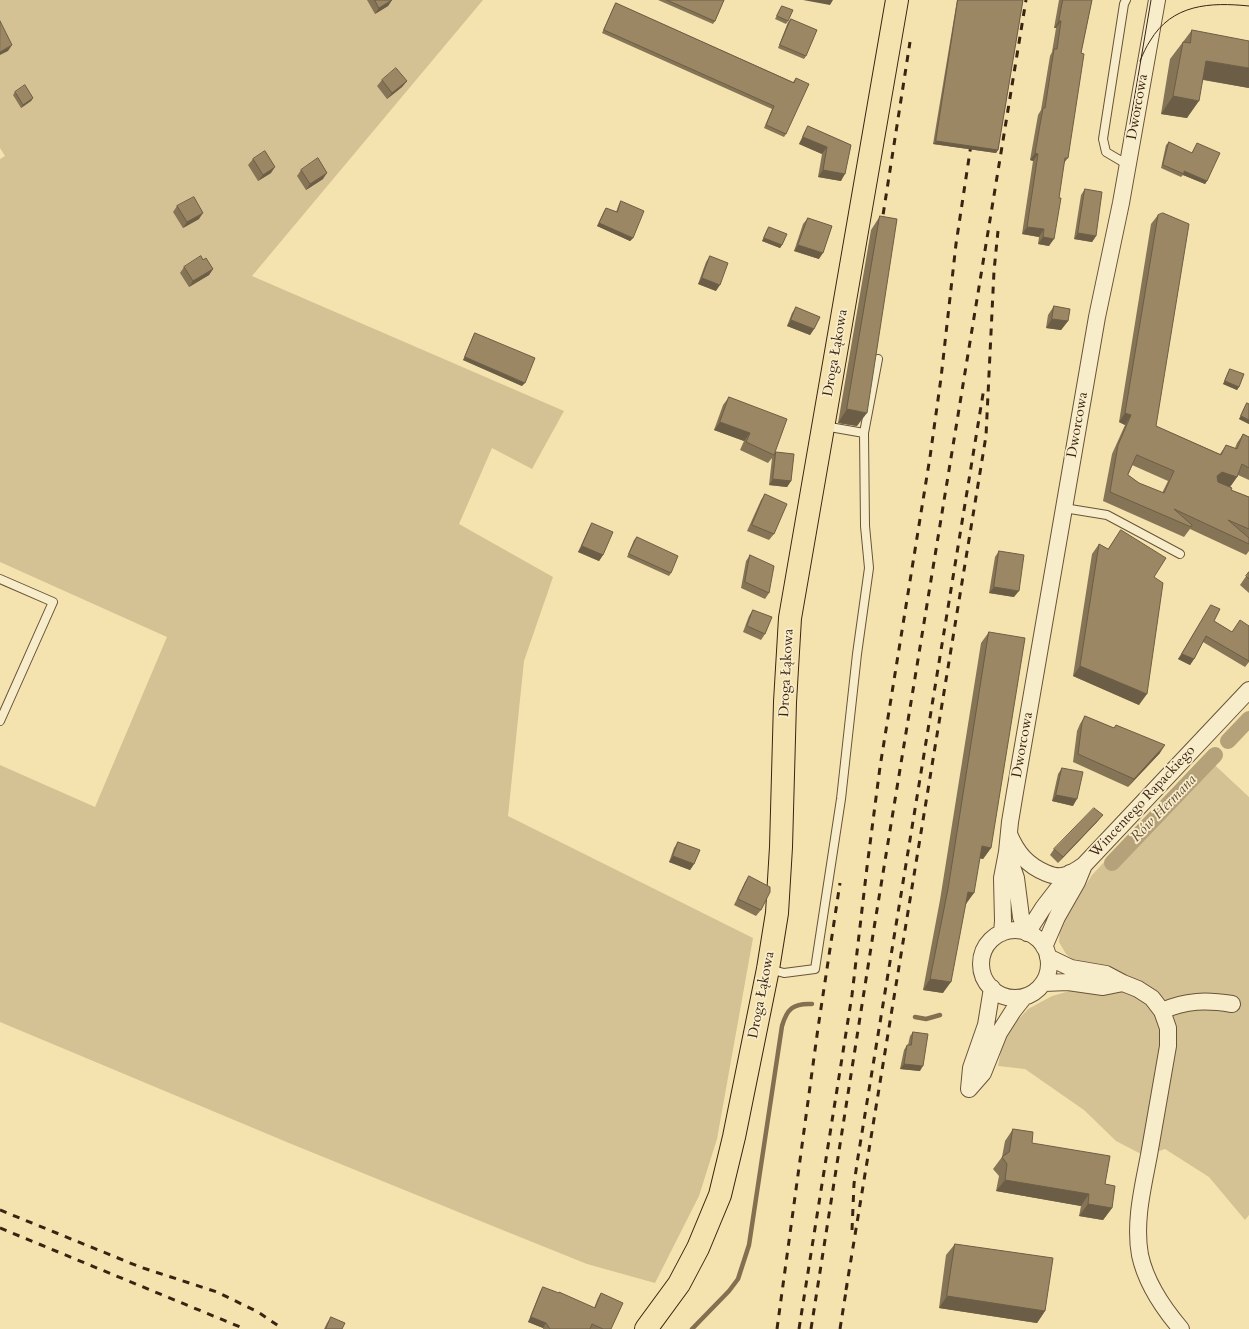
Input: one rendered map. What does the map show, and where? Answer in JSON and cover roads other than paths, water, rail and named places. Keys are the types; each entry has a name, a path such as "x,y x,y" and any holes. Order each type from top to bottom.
{"main road":[{"name":"Droga Łąkowa","path":"646,1329 680,1284 698,1248 720,1195 734,1137 768,969 776,913 780,861 785,702 790,618 897,0"}],"street":[{"name":"Dworcowa","path":"1002,933 1002,878 1016,784 1097,317 1114,241 1157,0"},
{"name":"Wincentego Rapackiego","path":"1027,933 1042,908 1077,869 1249,690"},
{"path":"1009,834 1016,849 1024,859 1038,869 1053,875 1061,876 1077,869"},
{"name":"Dworcowa","path":"1007,852 1016,878 1021,917 1027,933"},
{"name":"Wincentego Rapackiego","path":"1046,952 1057,917 1077,882 1077,869"},
{"path":"1012,930 1027,933 1033,935 1042,942 1046,952 1048,973 1044,983 1036,991 1024,997 1006,997 995,992 987,984 982,973 981,961 991,940 1002,933 1012,930"},
{"path":"1046,952 1071,968 1106,974 1138,989 1152,998 1162,1011 1168,1028 1168,1046 1141,1201 1138,1229 1141,1256 1150,1283 1166,1311 1182,1329"},
{"path":"1044,983 1068,982 1103,987 1123,983"},
{"path":"992,988 986,1025 971,1068 969,1089 983,1073 999,1033 1024,997"},
{"path":"1162,1011 1174,1005 1194,1001 1212,1001 1232,1004"}],"lane":[{"path":"1126,0 1118,40 1103,139 1106,152 1128,165"},
{"path":"768,969 784,973 815,969 841,799 857,654 869,568 865,526 864,434 878,359"},
{"path":"823,426 864,434"},
{"path":"1064,508 1107,515 1180,554"},
{"path":"0,579 53,602 0,721"}],"waterway":[{"name":"Rów Hermana","path":"1228,741 1249,719"},
{"name":"Rów Hermana","path":"1112,863 1215,755"},
{"path":"692,1329 729,1291 738,1279 749,1245 782,1026 786,1015 792,1008 795,1006 812,1004"},
{"path":"915,1017 926,1019 940,1015"}],"tram line":[{"path":"1130,124 1151,0"},
{"path":"1140,61 1149,43 1159,29 1169,19 1193,8 1220,5 1249,6"}],"railway":[{"path":"811,1329 875,922 1026,0"},
{"path":"881,228 910,42"},
{"path":"799,1329 852,995 880,767 930,457 941,378 956,244 972,138"},
{"path":"846,1290 986,436 994,271 998,231"},
{"path":"852,1230 854,1184 858,1157 984,388"},
{"path":"777,1329 818,1028 840,883"},
{"path":"0,1210 140,1267 217,1292 258,1312 283,1329"},
{"path":"0,1228 245,1329"},
{"path":"840,1329 847,1285"}]}
